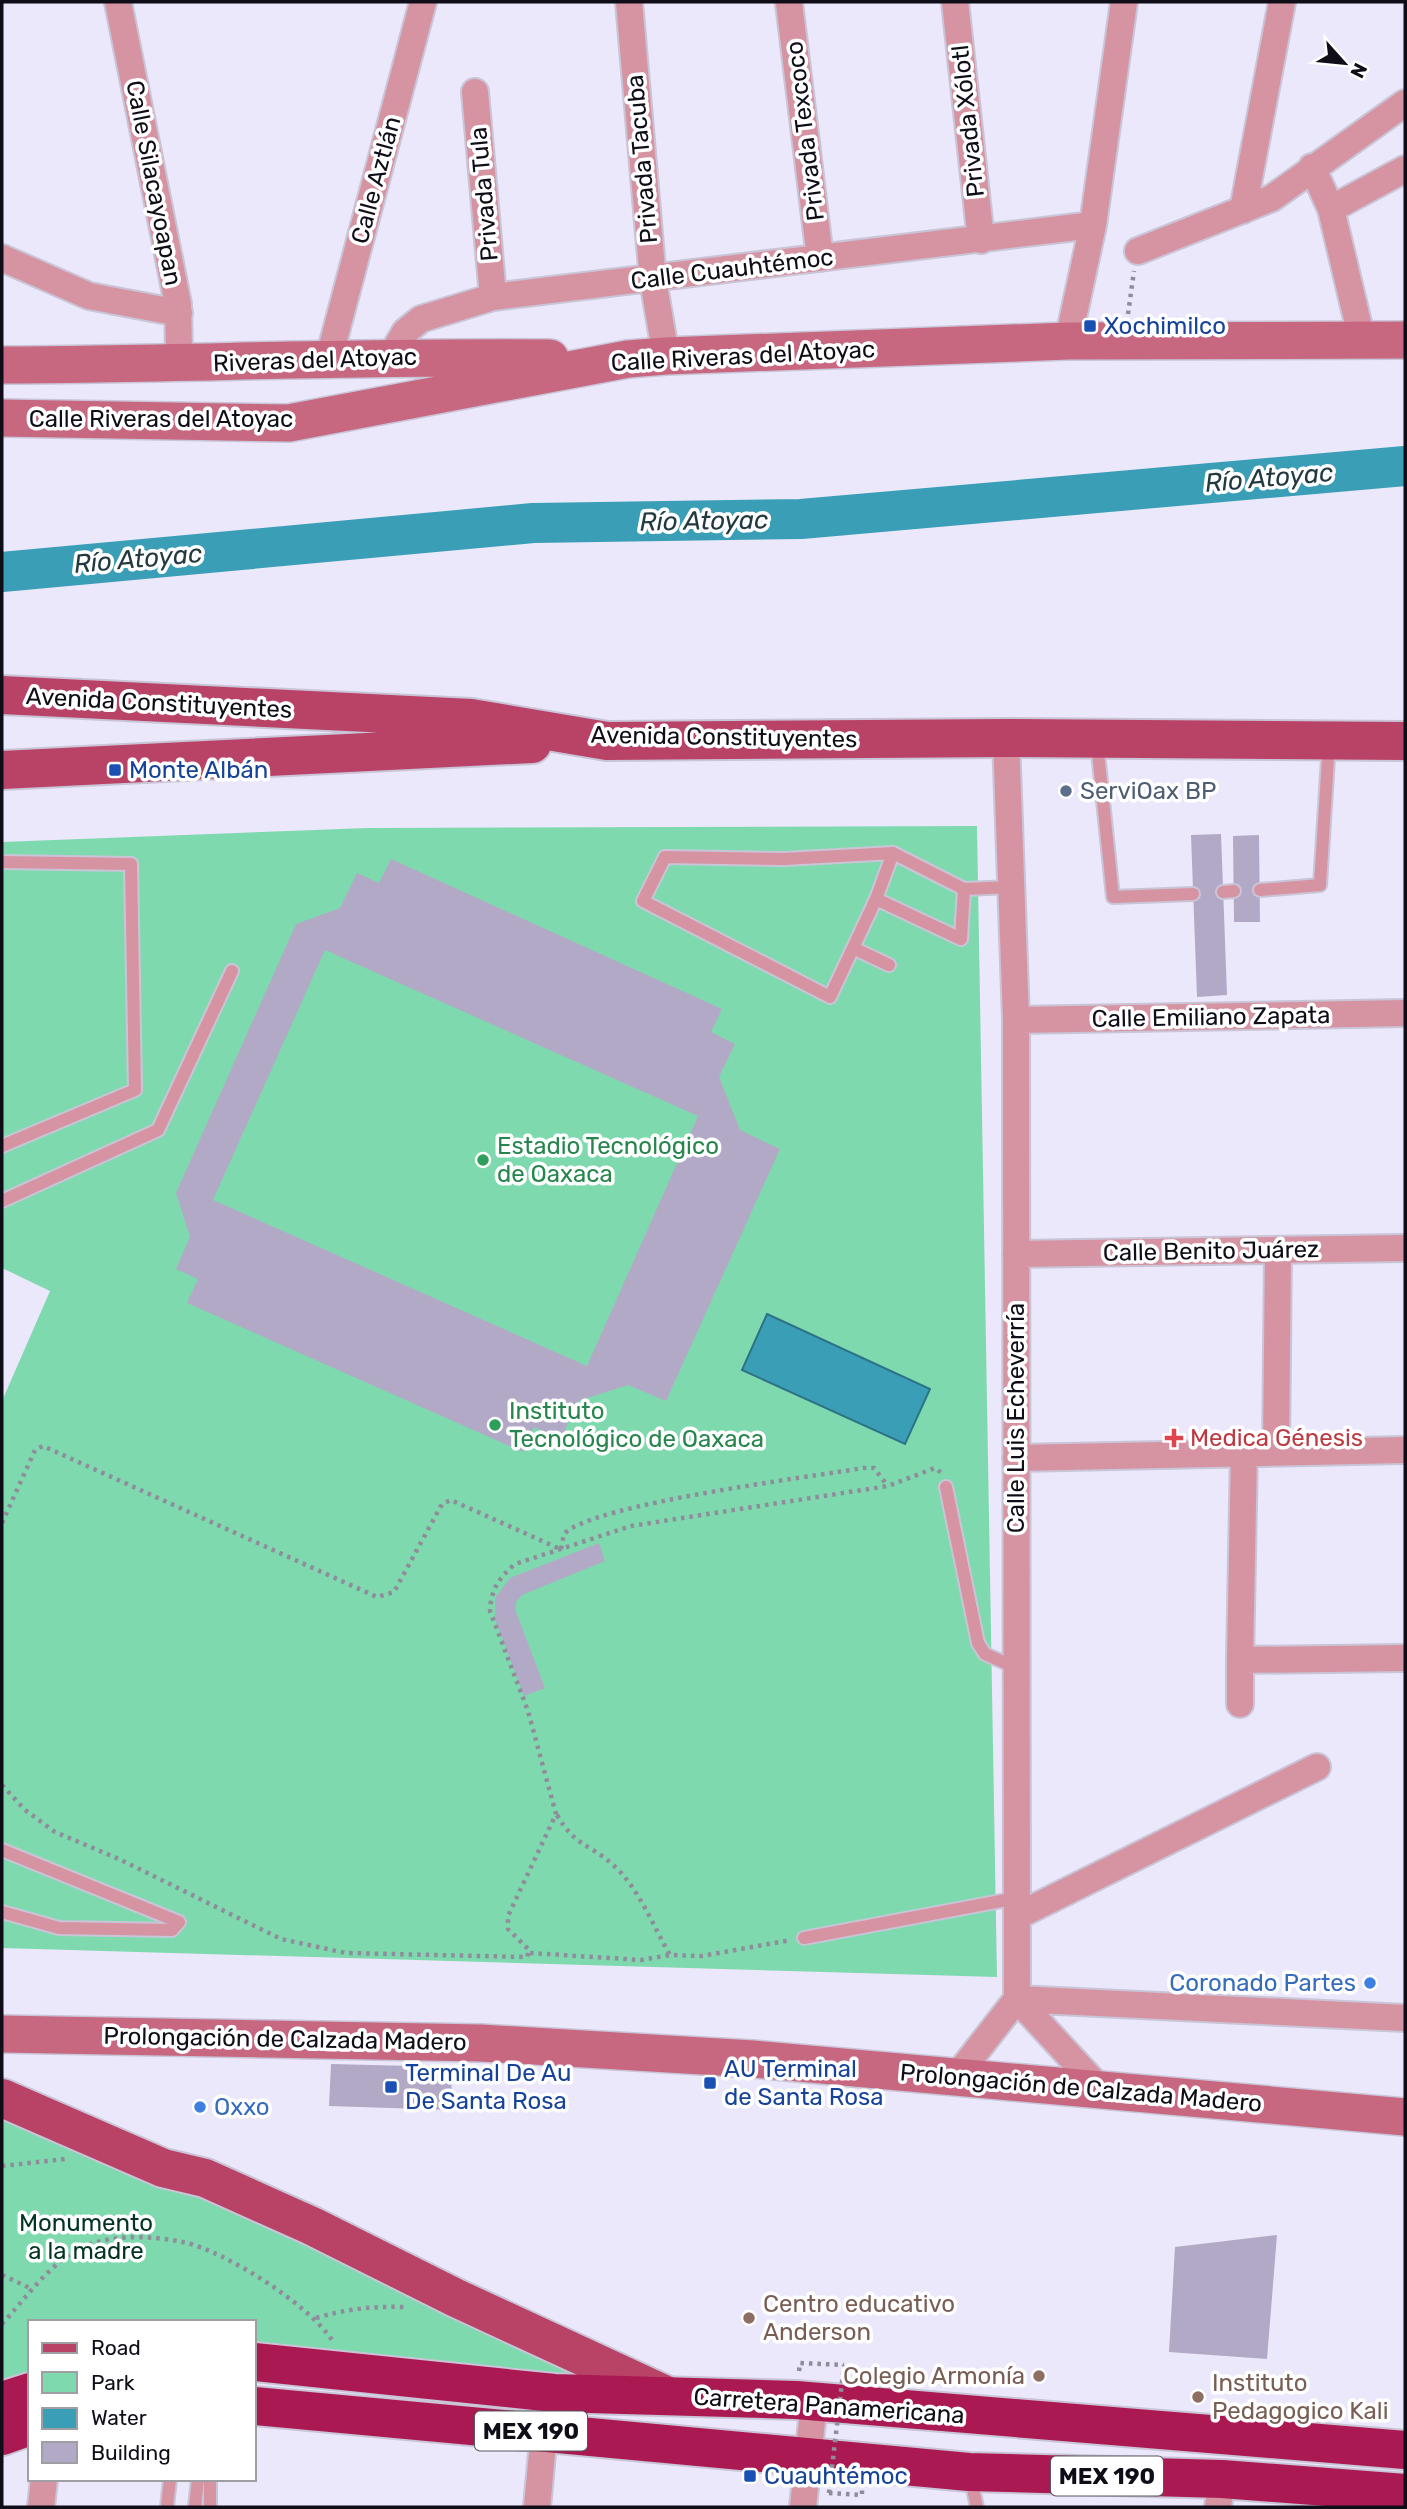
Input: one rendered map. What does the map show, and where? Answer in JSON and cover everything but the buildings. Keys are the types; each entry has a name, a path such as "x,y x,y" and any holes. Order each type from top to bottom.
{"highway":[{"name":"Carretera Panamericana","path":"256,2362 554,2393 814,2402 1405,2450"},
{"path":"2,2401 28,2393"},
{"name":"Carretera Panamericana","path":"256,2406 808,2457 973,2489 1405,2493"},
{"path":"2,2435 28,2427"}],"main road":[{"name":"Avenida Constituyentes","path":"2,695 471,718 607,740 1006,738 1405,741"},
{"path":"2,770 607,740"},
{"name":"MEX 190","path":"2,2098 163,2168 205,2178 312,2226 456,2298 668,2396"}],"street":[{"name":"Calle Silacayoapan","path":"118,2 179,313 179,352 176,364"},
{"name":"Calle Aztlán","path":"330,358 423,2"},
{"name":"Privada Tacuba","path":"629,2 653,280 666,356"},
{"name":"Privada Xólotl","path":"955,2 981,240"},
{"path":"1068,341 1093,225 1124,2"},
{"path":"1243,210 1282,2"},
{"name":"Privada Texcoco","path":"789,3 820,258"},
{"name":"Privada Tula","path":"475,92 493,297"},
{"path":"1138,251 1272,198 1405,103"},
{"path":"1312,167 1331,209 1362,340"},
{"path":"1331,209 1405,169"},
{"name":"Calle Cuauhtémoc","path":"391,356 405,332 421,319 493,297 653,280 1093,225"},
{"path":"2,258 89,296 179,313"},
{"name":"Calle Riveras del Atoyac","path":"2,418 289,423 628,359 666,356 1068,341 1123,343 1405,340"},
{"name":"Riveras del Atoyac","path":"2,365 176,364 391,356 628,359"},
{"name":"Calle Luis Echeverría","path":"1006,738 1016,1020 1017,1999"},
{"name":"Calle Emiliano Zapata","path":"1016,1020 1405,1013"},
{"name":"Calle Benito Juárez","path":"1016,1254 1405,1248"},
{"path":"1276,1451 1278,1250"},
{"path":"1016,1458 1405,1450"},
{"path":"1240,1704 1244,1452"},
{"path":"1240,1660 1405,1658"},
{"path":"1017,1907 1317,1767"},
{"path":"1017,1999 1405,2018"},
{"path":"956,2077 1017,1999"},
{"path":"1017,1999 1101,2090"},
{"name":"Prolongación de Calzada Madero","path":"2,2034 481,2043 753,2059 1405,2117"},
{"path":"803,2507 814,2402"},
{"path":"537,2507 544,2432"},
{"path":"40,2507 44,2481"}],"lane":[{"path":"1097,739 1113,897 1193,894"},
{"path":"1259,890 1320,886 1329,742"},
{"path":"893,853 876,900 830,996 643,901 665,857 784,859 893,853 964,889 1012,887"},
{"path":"2,862 131,864 135,1090 2,1146"},
{"path":"876,900 961,939 964,889"},
{"path":"853,948 889,965"},
{"path":"2,1201 158,1130 232,971"},
{"path":"946,1486 978,1643 985,1654 1017,1668"},
{"path":"2,1850 179,1922 173,1930 60,1928 2,1912"},
{"path":"804,1938 1017,1907"},
{"path":"167,2507 170,2481"},
{"path":"195,2507 198,2481"},
{"path":"210,2481 210,2507"}],"path":[{"path":"1123,343 1138,251"},
{"path":"2,1523 35,1451 43,1446 377,1597 394,1592 442,1504 451,1500 561,1549"},
{"path":"561,1549 564,1534 575,1525 656,1502 863,1468 874,1468 888,1486"},
{"path":"670,1955 630,1885 612,1864 574,1840 556,1814 528,1711 490,1611 491,1594 500,1577 515,1564 631,1526 888,1486 935,1468 944,1474 946,1486"},
{"path":"2,1785 25,1810 55,1832 119,1859 281,1939 346,1953 527,1957 530,1953"},
{"path":"556,1814 508,1916 508,1929 530,1953 641,1960 670,1955 702,1956 804,1938"},
{"path":"2,2324 32,2289 87,2246 128,2237 184,2242 215,2255 286,2294 316,2318 334,2343 342,2370"},
{"path":"2,2275 32,2289"},
{"path":"316,2318 341,2310 372,2306 412,2307"},
{"path":"800,2363 844,2365 829,2493 862,2495"}],"green space":[{"name":"Instituto Tecnológico de Oaxaca","path":"977,826 997,1977 2,1948 2,1401 50,1291 2,1268 2,842 367,828"},
{"name":"Monumento a la madre","path":"2,2116 180,2182 596,2381 256,2359 256,2320 28,2320 28,2388 2,2397"}],"water":[{"path":"767,1314 930,1389 905,1444 742,1370"}],"waterway":[{"name":"Río Atoyac","path":"2,572 533,523 801,519 1405,466"}],"place":[{"name":"Xochimilco","path":"1090,326"},
{"name":"Monte Albán","path":"115,770"},
{"name":"ServiOax BP","path":"1066,791"},
{"name":"Estadio Tecnológico de Oaxaca","path":"483,1160"},
{"name":"Instituto Tecnológico de Oaxaca","path":"495,1425"},
{"name":"Medica Génesis","path":"1174,1438"},
{"name":"Coronado Partes","path":"1370,1983"},
{"name":"AU Terminal de Santa Rosa","path":"710,2083"},
{"name":"Terminal De Au De Santa Rosa","path":"391,2087"},
{"name":"Oxxo","path":"200,2107"},
{"name":"Centro educativo Anderson","path":"749,2318"},
{"name":"Colegio Armonía","path":"1039,2376"},
{"name":"Instituto Pedagogico Kali","path":"1198,2397"},
{"name":"Cuauhtémoc","path":"750,2476"}]}
